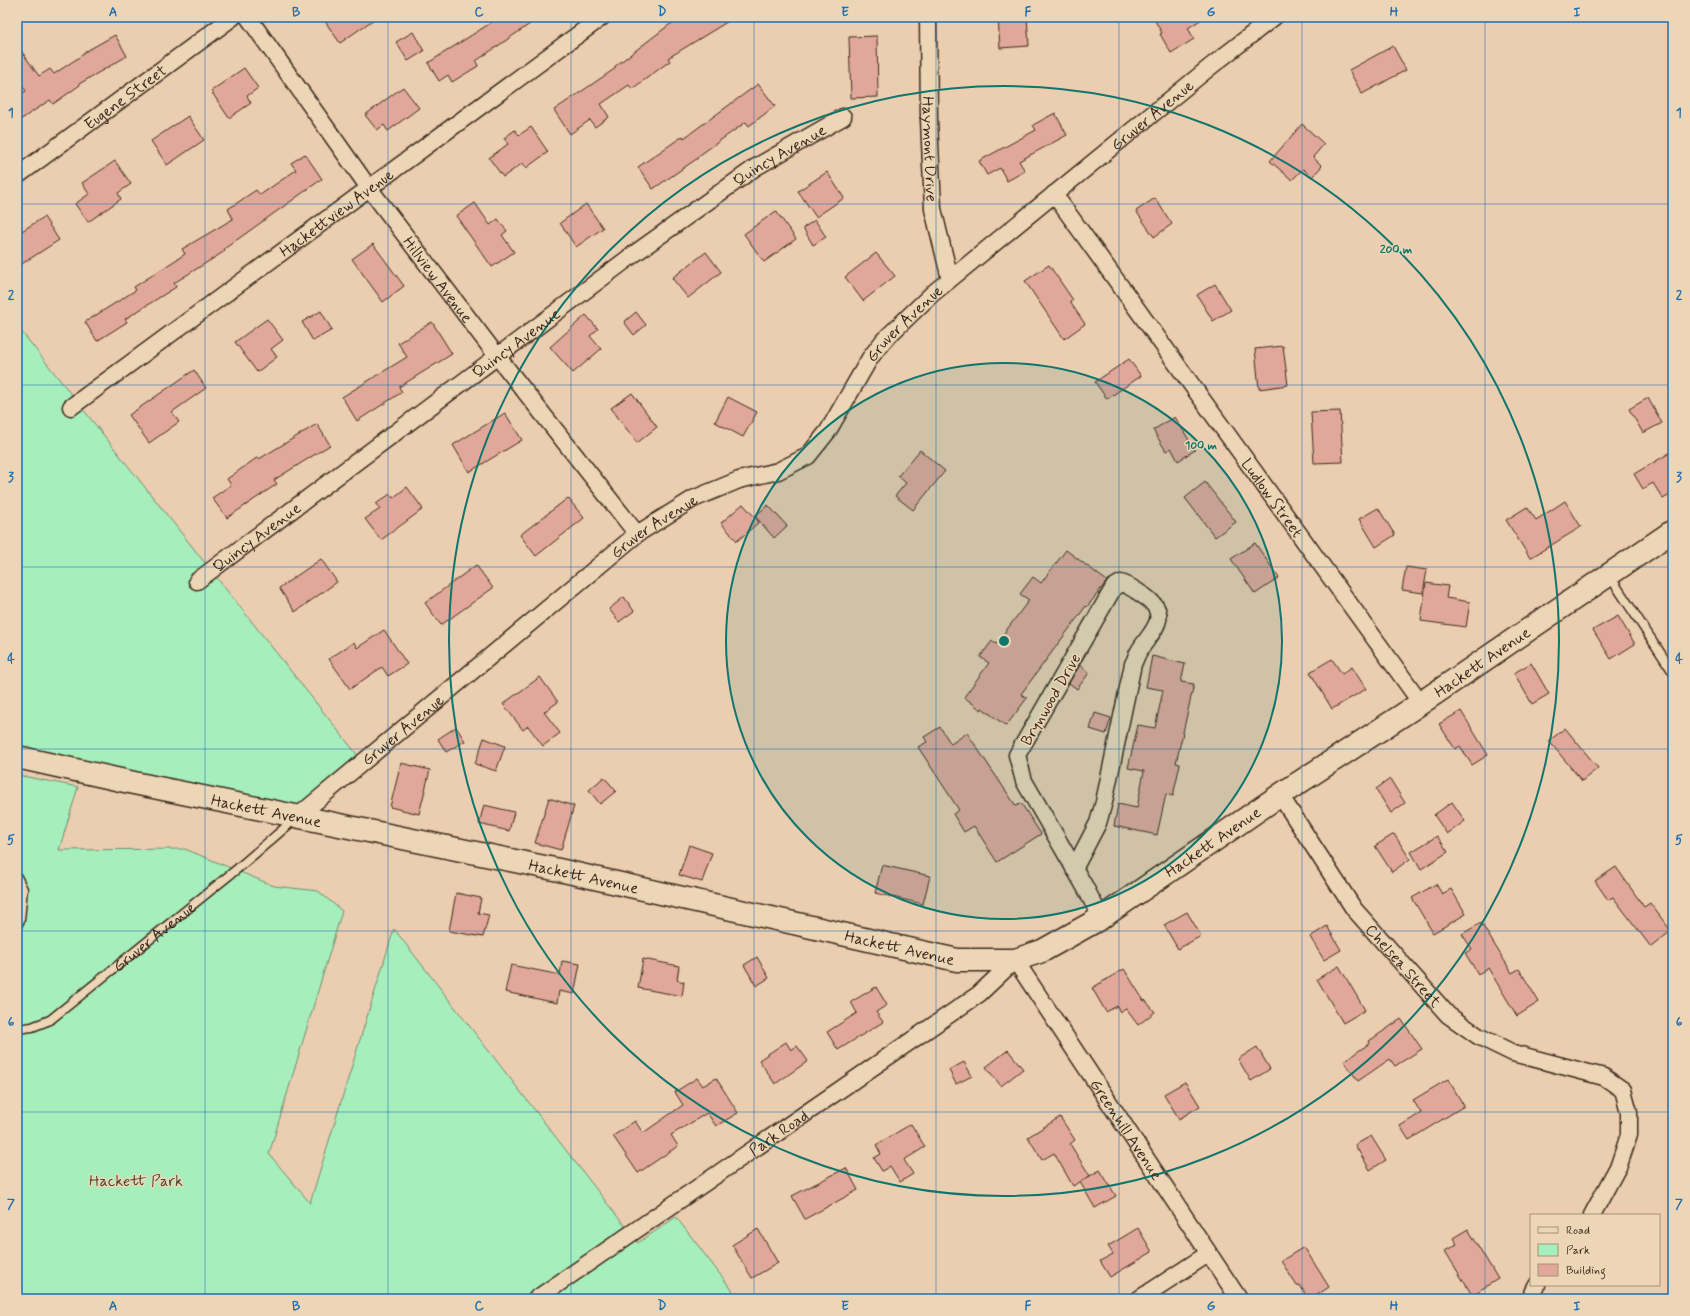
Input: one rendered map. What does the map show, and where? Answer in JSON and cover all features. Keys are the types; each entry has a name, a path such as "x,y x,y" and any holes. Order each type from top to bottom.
{"main road":[{"name":"Hackett Avenue","path":"17,757 134,783 558,870 957,960 1015,960 1042,951 1101,918 1280,794 1421,703 1673,531"}],"street":[{"name":"Eugene Street","path":"17,176 233,17"},
{"name":"Hillview Avenue","path":"248,17 369,188 497,356 637,534"},
{"name":"Hackettview Avenue","path":"71,407 602,17"},
{"name":"Haymont Drive","path":"928,17 929,120 933,209 950,279"},
{"name":"Gruver Avenue","path":"297,817 637,534 693,499 739,480 778,471 808,456 828,431 870,358 884,340 932,294 1210,67 1274,17"},
{"name":"Quincy Avenue","path":"197,581 497,356 756,167 843,116"},
{"name":"Ludlow Street","path":"1054,194 1421,703"},
{"name":"Brynwood Drive","path":"1074,869 1098,823 1104,802 1133,664 1138,653 1153,631 1158,619 1157,609 1152,602 1131,586 1121,583 1114,586 1017,755 1024,781 1101,918"},
{"name":"Chelsea Street","path":"1280,794 1354,909 1448,1015 1478,1036 1513,1053 1579,1072 1604,1077 1623,1090 1629,1112 1629,1135 1619,1165 1593,1214"},
{"name":"Greenhill Avenue","path":"1015,960 1239,1299"},
{"name":"Park Road","path":"536,1299 979,994 1015,960"},
{"path":"1139,1299 1208,1254"},
{"path":"1530,1299 1536,1286"}],"lane":[{"path":"1609,574 1673,672"},
{"name":"Gruver Avenue","path":"17,1029 32,1027 50,1020 243,864 297,817"},
{"path":"17,877 23,889 20,920 17,926"}],"green space":[{"path":"17,326 359,757 297,817 17,757"},
{"name":"Hackett Park","path":"17,775 78,787 59,850 185,849 274,886 318,891 342,911 269,1154 310,1203 394,929 638,1243 676,1217 739,1299 17,1299"}],"building":[{"path":"322,17 377,17 340,43"},
{"path":"500,17 540,17 476,61 478,66 452,82 448,75 439,81 428,63"},
{"path":"682,17 735,17 668,58 670,61 632,89 629,85 601,104 609,117 595,127 590,120 570,134 554,110 616,68 614,67 669,25"},
{"path":"998,17 1027,17 1029,46 1000,48"},
{"path":"1153,17 1205,17 1188,28 1194,39 1171,53 1160,34 1162,33"},
{"path":"413,32 424,51 408,61 396,42"},
{"path":"115,35 127,56 79,84 80,85 53,104 50,100 17,122 17,97 26,91 17,78 17,45 39,76 50,69 54,74 84,54 83,53"},
{"path":"877,36 878,97 851,98 849,37"},
{"path":"1393,46 1406,70 1362,94 1349,70"},
{"path":"244,68 258,88 247,96 251,103 229,118 211,91"},
{"path":"758,84 775,106 749,126 746,122 653,189 638,167 683,136 684,138"},
{"path":"403,87 419,108 388,131 384,125 377,130 365,115"},
{"path":"1055,113 1067,135 1019,161 1025,171 1007,181 1000,168 987,175 979,161 1036,130 1033,125"},
{"path":"188,116 204,140 167,165 151,141"},
{"path":"1302,124 1324,144 1313,157 1322,166 1312,177 1303,169 1292,180 1270,161"},
{"path":"531,127 548,152 526,168 523,163 503,177 489,158 508,144 504,138 515,130 519,135"},
{"path":"305,154 322,179 224,249 225,251 174,283 176,287 125,319 127,322 97,341 85,322 136,290 134,287 185,254 182,249 233,219 228,209 256,190 260,195 296,170 291,163"},
{"path":"115,161 131,184 118,193 121,199 88,222 75,204 89,194 82,183"},
{"path":"827,172 844,198 816,217 798,191"},
{"path":"1155,198 1172,224 1154,237 1136,211"},
{"path":"475,203 490,225 498,219 507,231 502,235 514,252 492,267 456,216"},
{"path":"586,204 603,228 576,247 560,223"},
{"path":"776,211 796,239 764,262 744,234"},
{"path":"44,217 59,240 17,267 17,234"},
{"path":"815,220 826,237 813,245 803,228"},
{"path":"373,244 404,286 383,302 352,259"},
{"path":"706,252 721,272 688,298 672,278"},
{"path":"876,253 895,276 863,301 845,277"},
{"path":"1049,265 1073,300 1070,302 1085,324 1064,339 1025,281"},
{"path":"1215,284 1231,310 1213,321 1197,295"},
{"path":"321,311 332,330 313,341 302,322"},
{"path":"636,312 646,325 634,335 624,322"},
{"path":"586,315 598,329 590,336 601,349 573,373 550,347"},
{"path":"267,319 283,340 271,349 277,357 257,372 235,342"},
{"path":"432,322 452,354 399,387 402,392 357,421 342,397 407,357 398,343"},
{"path":"1283,346 1288,385 1259,389 1255,349"},
{"path":"1129,359 1141,376 1107,399 1095,382"},
{"path":"194,370 206,388 172,412 179,422 149,443 129,415"},
{"path":"632,393 657,427 637,443 611,408"},
{"path":"728,397 757,412 743,437 715,422"},
{"path":"1648,398 1662,423 1643,433 1629,409"},
{"path":"1340,411 1343,462 1314,463 1311,412"},
{"path":"505,413 522,440 469,472 453,445"},
{"path":"1175,417 1195,450 1178,461 1171,448 1166,451 1153,430"},
{"path":"317,424 330,445 274,480 277,484 227,518 212,498 231,485 227,479 258,457 259,459"},
{"path":"920,450 945,471 913,510 895,496 906,483 898,476"},
{"path":"1673,451 1673,493 1663,499 1653,483 1643,489 1634,474"},
{"path":"1205,482 1236,522 1215,537 1185,498"},
{"path":"407,487 423,509 381,540 365,519 380,509 376,504 390,494 393,498"},
{"path":"568,498 584,518 536,556 520,535"},
{"path":"1565,501 1581,527 1530,558 1506,520 1527,507 1536,520"},
{"path":"743,504 759,522 737,541 721,523"},
{"path":"768,505 787,526 774,538 755,516"},
{"path":"1378,508 1395,535 1376,547 1359,519"},
{"path":"1255,543 1279,578 1255,594 1231,559"},
{"path":"1066,550 1107,581 1087,607 1086,606 1021,694 1027,698 1006,726 964,697 989,663 980,657 992,641 996,644 1029,600 1020,594 1033,577 1041,583"},
{"path":"321,559 337,582 295,612 279,588"},
{"path":"476,565 493,588 441,625 425,603"},
{"path":"1406,567 1427,570 1423,593 1402,590"},
{"path":"1426,583 1448,586 1446,598 1470,602 1466,627 1421,621"},
{"path":"624,597 634,611 619,622 609,609"},
{"path":"1618,616 1635,644 1611,659 1593,630"},
{"path":"384,630 407,664 388,676 382,667 350,689 329,659 354,642 357,648"},
{"path":"1152,656 1185,664 1181,682 1194,684 1176,763 1180,764 1173,796 1166,794 1157,835 1114,826 1118,804 1137,808 1144,771 1128,768 1138,725 1155,728 1163,690 1146,687"},
{"path":"1332,659 1342,674 1352,667 1366,689 1332,709 1310,672"},
{"path":"1531,663 1549,694 1532,704 1514,673"},
{"path":"1080,665 1089,673 1077,689 1069,683"},
{"path":"540,677 558,702 544,712 560,733 543,746 528,726 523,730 503,704"},
{"path":"1461,711 1488,755 1472,765 1460,746 1455,749 1439,724"},
{"path":"1095,713 1111,718 1106,734 1090,729"},
{"path":"456,727 465,741 446,752 438,739"},
{"path":"940,727 951,744 967,733 1016,806 1021,803 1041,834 997,862 974,826 964,832 953,814 959,810 918,747 927,742 924,737"},
{"path":"1565,728 1598,768 1582,781 1549,741"},
{"path":"484,738 505,746 496,771 475,764"},
{"path":"401,763 430,770 419,814 390,807"},
{"path":"604,777 616,791 600,804 589,790"},
{"path":"1390,779 1405,803 1391,813 1376,789"},
{"path":"549,798 574,806 561,850 535,843"},
{"path":"1452,802 1465,821 1447,834 1434,815"},
{"path":"484,805 514,812 509,831 479,824"},
{"path":"1394,834 1410,859 1392,872 1375,846"},
{"path":"1437,836 1448,852 1421,869 1411,852"},
{"path":"689,845 712,853 702,882 679,875"},
{"path":"882,865 930,876 923,904 875,893"},
{"path":"1616,867 1644,907 1650,903 1671,931 1651,947 1613,897 1608,900 1595,881"},
{"path":"1436,884 1442,894 1451,889 1466,914 1433,933 1412,898"},
{"path":"456,893 481,898 478,913 489,915 483,937 449,931"},
{"path":"1187,912 1201,936 1178,949 1164,925"},
{"path":"1481,923 1512,973 1519,969 1539,1002 1517,1016 1488,968 1478,974 1465,953 1472,949 1462,934"},
{"path":"1327,926 1341,950 1324,960 1310,937"},
{"path":"757,957 769,978 756,986 744,965"},
{"path":"643,959 679,966 677,980 684,982 682,996 638,988"},
{"path":"562,961 580,964 574,994 559,991 557,1003 505,992 511,965 560,975"},
{"path":"1339,966 1365,1010 1343,1023 1317,979"},
{"path":"1124,969 1144,1001 1145,1000 1155,1012 1138,1025 1126,1009 1120,1012 1117,1006 1106,1012 1092,988"},
{"path":"876,987 887,1005 876,1012 883,1022 838,1050 827,1032 857,1013 851,1002"},
{"path":"1401,1019 1422,1049 1395,1066 1390,1059 1358,1081 1344,1061 1370,1043 1369,1041"},
{"path":"786,1042 791,1050 797,1046 808,1061 775,1084 759,1060"},
{"path":"1257,1047 1270,1069 1251,1081 1238,1059"},
{"path":"1008,1050 1023,1069 1001,1086 986,1067"},
{"path":"964,1062 972,1076 956,1084 949,1070"},
{"path":"697,1078 703,1086 716,1078 738,1113 716,1126 707,1113 671,1135 678,1146 638,1173 613,1136 635,1121 643,1133 683,1105 675,1092"},
{"path":"1448,1079 1464,1106 1409,1140 1400,1126 1421,1113 1413,1100"},
{"path":"1185,1082 1200,1106 1179,1119 1164,1094"},
{"path":"1060,1117 1075,1140 1070,1144 1090,1176 1073,1186 1054,1153 1042,1160 1028,1137"},
{"path":"911,1124 925,1147 904,1160 913,1174 900,1182 890,1166 882,1171 874,1158 881,1154 876,1145"},
{"path":"1371,1136 1386,1160 1370,1170 1355,1145"},
{"path":"846,1168 858,1190 805,1219 792,1196"},
{"path":"1100,1170 1116,1196 1095,1208 1080,1182"},
{"path":"1138,1228 1152,1252 1110,1277 1100,1261 1113,1254 1108,1246"},
{"path":"758,1229 778,1263 752,1278 732,1245"},
{"path":"1468,1229 1498,1279 1472,1295 1445,1251 1457,1244 1453,1238"},
{"path":"1304,1247 1329,1287 1311,1299 1308,1299 1300,1285 1297,1286 1281,1261"}]}
